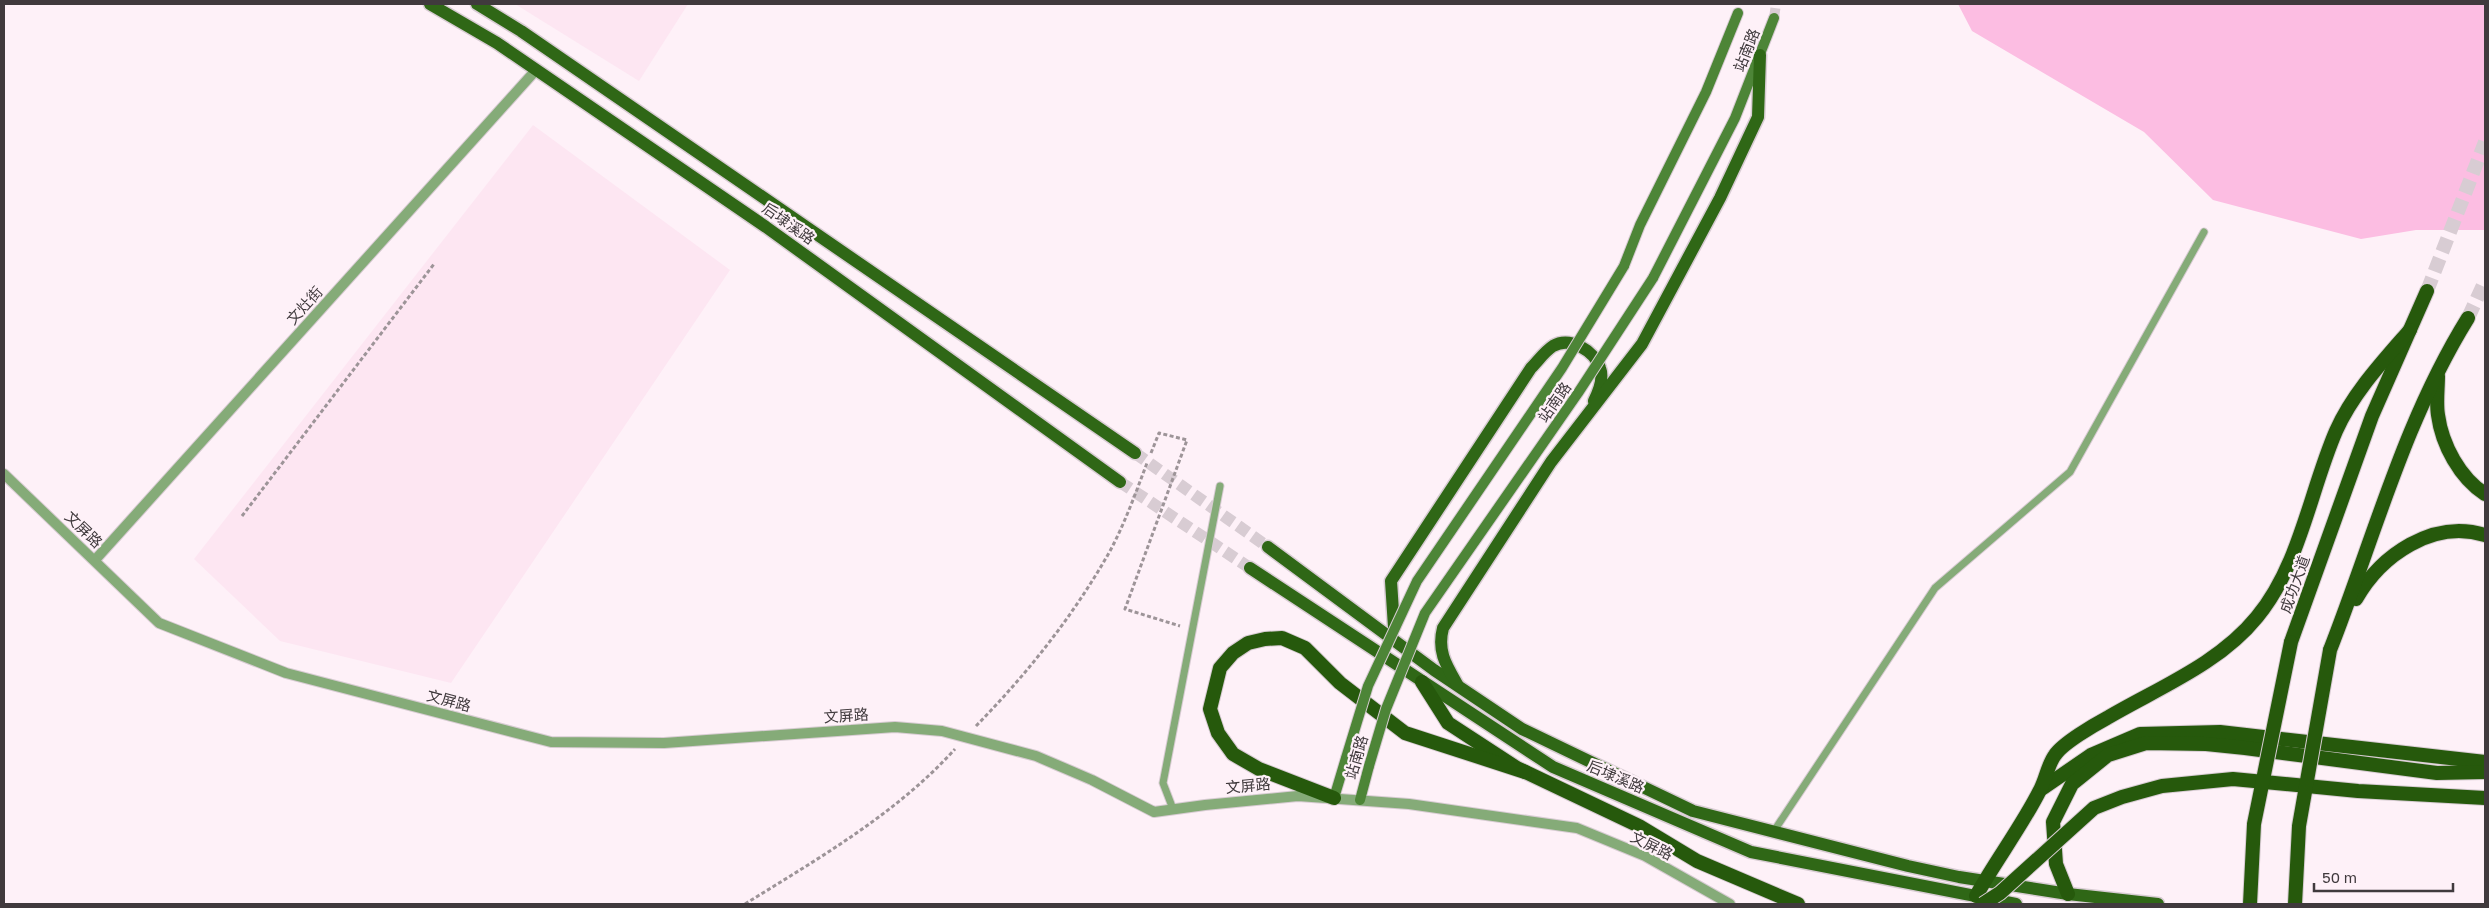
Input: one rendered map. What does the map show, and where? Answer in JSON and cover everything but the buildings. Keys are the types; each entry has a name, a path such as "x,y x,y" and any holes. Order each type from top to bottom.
{"highway":[{"name":"成功大道","path":"2250,904 2254,824 2290,642 2372,416 2427,291"},
{"path":"2295,904 2299,826 2330,650 2406,442 2438,370 2468,318"},
{"path":"1980,900 1985,881 2040,790 2055,754 2091,727 2181,677 2222,650 2257,617 2285,571 2299,540 2337,429 2368,379 2410,330"},
{"path":"2438,370 2438,415 2448,449 2470,483 2485,494"},
{"path":"2338,630 2362,588 2382,564 2400,550 2423,538 2454,532 2476,532 2485,535"},
{"path":"1334,798 1259,769 1233,754 1218,733 1210,708 1220,668 1232,653 1248,643 1282,638 1304,648 1340,683 1405,733 1525,772"},
{"path":"1422,682 1448,723 1525,772 1639,826 1697,861 1798,904"},
{"path":"2040,790 2091,755 2140,734 2220,732 2485,762"},
{"path":"2068,894 2056,864 2053,822 2072,784 2108,755 2146,743 2226,746 2437,772 2485,772"},
{"path":"1980,900 2000,893 2094,808 2122,797 2162,786 2233,779 2358,791 2485,798"}],"main road":[{"name":"后埭溪路","path":"430,4 497,43 766,227 1120,482"},
{"name":"后埭溪路","path":"477,4 521,30 1134,453"},
{"name":"站南路","path":"1334,798 1368,686 1417,581 1562,368 1624,266 1640,225 1706,92 1738,13"},
{"name":"站南路","path":"1360,800 1386,709 1425,613 1578,393 1653,278 1735,118 1774,18"},
{"path":"1458,686 1446,665 1440,642 1444,628 1551,462 1642,344 1724,189 1758,117 1760,55"},
{"path":"1394,627 1392,581 1531,368 1553,346 1564,343 1580,346 1593,355 1600,367 1602,379 1583,421"},
{"path":"1268,547 1458,686 1522,729 1693,810 1908,866 1985,881 2068,894 2158,904"},
{"name":"后埭溪路","path":"1250,568 1553,767 1751,852 1980,900 2016,904"}],"street":[{"name":"文灶街","path":"95,560 536,70"},
{"name":"文屏路","path":"4,474 159,623 286,672 551,742 664,743 895,727 942,731 1036,756 1092,780 1154,812 1298,796 1409,804 1577,828 1645,856 1730,904"}],"lane":[{"path":"1774,831 1935,588 2070,472 2204,232"},
{"path":"1173,809 1163,783 1220,486"}],"path":[{"path":"242,516 434,264"},
{"path":"745,904 818,859 892,808 946,759 1025,673 1058,630 1110,550 1159,433 1188,440 1125,610 1193,630"}],"shaded area":[{"path":"515,4 688,4 639,81"},
{"path":"1958,4 2485,4 2485,230 2416,230 2361,239 2213,200 2144,132 1972,31"},
{"path":"533,125 730,270 451,683 280,641 194,559"}],"tunnel":[{"path":"1774,18 1776,4"},
{"path":"2427,291 2485,142"},
{"path":"2468,318 2485,281"},
{"path":"1135,453 1268,547"},
{"path":"1120,482 1250,568"}]}
